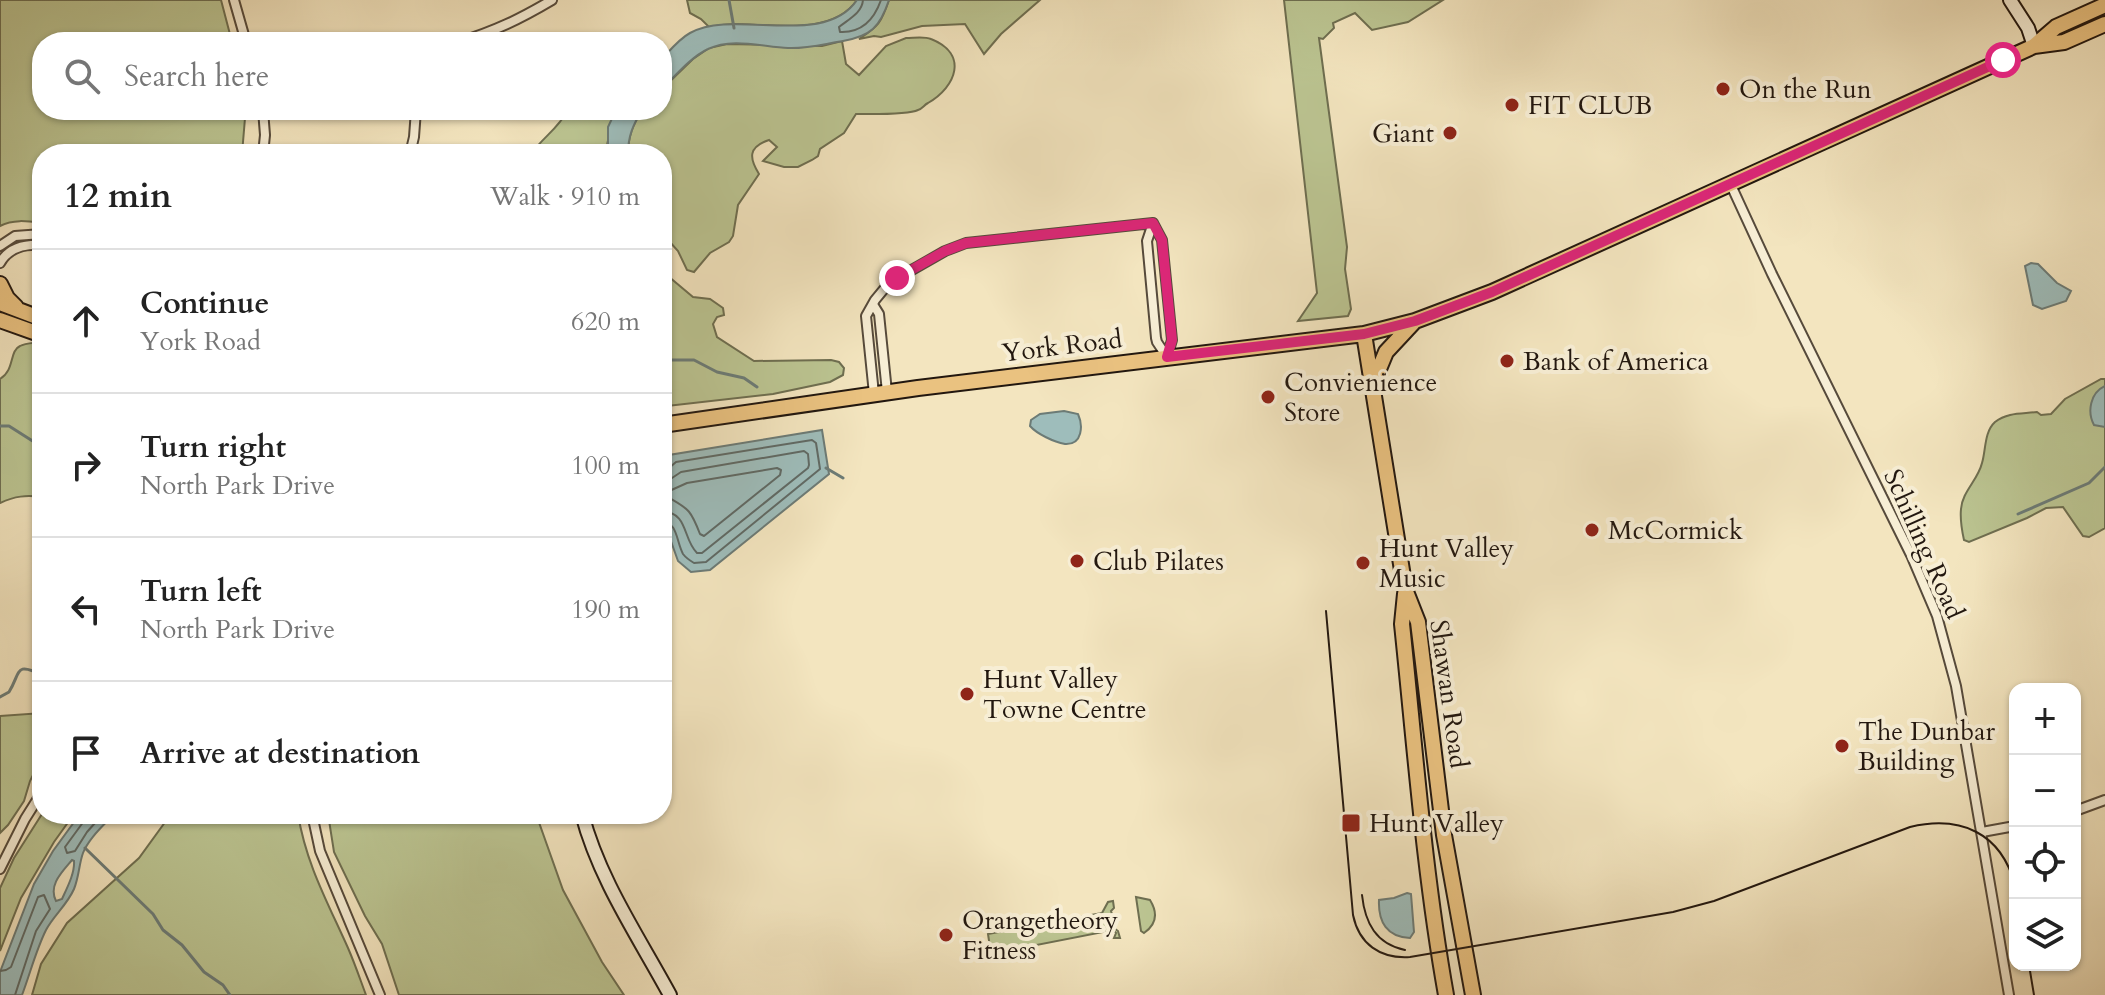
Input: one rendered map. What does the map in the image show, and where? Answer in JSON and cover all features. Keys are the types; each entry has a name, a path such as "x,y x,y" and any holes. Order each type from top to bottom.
{"main road":[{"path":"2010,0 2028,28 2034,46"},
{"name":"York Road","path":"672,424 881,393 1364,334 1415,321 1530,276 2034,46 2056,27 2105,5"},
{"name":"York Road","path":"2034,46 2064,42 2105,24"},
{"path":"0,284 7,298 19,310"},
{"path":"0,303 32,315"},
{"path":"0,312 32,323"},
{"path":"0,320 32,331"},
{"path":"1373,385 1386,352 1415,321"},
{"name":"Shawan Road","path":"1364,334 1405,589 1418,622 1437,788 1473,995"},
{"name":"Shawan Road","path":"1405,589 1402,624 1429,881 1446,995"},
{"path":"1419,789 1437,788"},
{"path":"585,824 597,859 670,995"}],"street":[{"path":"234,0 243,32"},
{"path":"493,32 552,0"},
{"path":"264,120 264,144"},
{"path":"412,144 415,120"},
{"name":"Schilling Road","path":"1730,183 1911,555 1944,637 1956,686 2009,995"},
{"path":"881,393 879,314 874,306 880,292 889,283 960,244 1153,223"},
{"path":"1153,223 1147,241 1156,338 1167,357"},
{"path":"1153,223 1162,240 1172,340 1167,357"},
{"path":"0,246 15,236 32,235"},
{"path":"0,263 11,250 32,245"},
{"path":"2081,809 2105,800"},
{"path":"0,869 32,808"},
{"path":"314,824 320,851 380,995"},
{"path":"1982,832 2010,827"}],"green space":[{"path":"0,0 221,0 229,32 32,32 32,120 245,120 243,144 32,144 32,222 15,221 0,226"},
{"path":"687,0 857,0 833,19 817,23 709,27 690,13"},
{"path":"889,0 1040,0 1001,34 984,54 965,24 922,26 881,37 859,39 878,23"},
{"path":"1284,0 1443,0 1408,22 1372,30 1355,13 1333,23 1334,28 1323,39 1319,38 1347,247 1345,269 1351,309 1348,316 1298,321 1317,293"},
{"path":"922,37 943,45 954,62 951,80 938,96 913,112 856,114 844,133 820,149 818,156 798,167 763,161 777,147 769,140 757,146 752,158 759,174 738,205 733,236 729,242 710,253 694,272 687,270 672,244 672,144 629,144 637,120 672,120 672,79 709,48 727,44 822,46 842,41 846,64 859,75 886,46 906,38"},
{"path":"561,120 612,120 607,144 539,144"},
{"path":"672,279 693,297 710,299 723,308 724,315 717,317 713,324 717,337 754,361 831,360 839,362 844,368 843,375 830,382 773,394 672,405"},
{"path":"32,343 32,496 0,503 0,379 8,371 14,352 24,344"},
{"path":"2105,379 2105,528 2089,537 2083,536 2063,507 2046,508 1969,542 1964,540 1962,503 1980,469 1991,426 2010,415 2051,414 2065,399"},
{"path":"32,714 32,777 24,801 0,833 0,716"},
{"path":"36,824 67,824 21,898 0,951 0,888"},
{"path":"164,824 300,824 312,867 366,995 32,995 41,964 67,923 139,858"},
{"path":"330,824 540,824 563,890 602,962 624,995 399,995 382,944 334,852"},
{"path":"1136,897 1150,900 1154,909 1154,922 1144,933 1141,931"},
{"path":"1113,901 1112,914 1106,917 1106,922 1118,931 1120,938 1114,938 1116,933 1113,930 991,954 988,934 1102,913 1108,902"}],"water":[{"path":"857,0 889,0 878,24 861,36 802,48 737,43 717,45 696,57 672,79 672,48 690,33 709,26 730,24 802,25 823,22 842,14"},
{"path":"611,120 637,120 629,144 608,144"},
{"path":"2038,264 2057,283 2071,291 2066,301 2042,309 2033,305 2025,266"},
{"path":"2105,386 2105,427 2094,425 2090,409 2096,393"},
{"path":"1064,411 1078,414 1080,418 1080,434 1071,443 1051,440 1030,426 1031,420 1040,414"},
{"path":"822,430 829,474 710,570 691,572 678,561 672,544 672,455"},
{"path":"73,824 105,824 86,848 68,900 46,930 22,995 0,995 0,972 34,884","holes":["72,860 74,866 62,899 56,901 54,890 57,879"]},
{"path":"1411,894 1414,932 1410,938 1390,931 1382,921 1379,908 1379,900"}],"waterway":[{"path":"729,0 734,28"},
{"path":"672,360 694,360 717,372 744,378 757,387"},
{"path":"0,426 9,426 32,441"},
{"path":"2018,514 2089,483 2105,467"},
{"path":"826,468 843,478"},
{"path":"0,697 9,692 22,669 32,671"},
{"path":"85,848 230,995"}],"tram line":[{"path":"1326,611 1353,915 1360,934 1380,952 1410,957 1673,912 1714,901 1910,827 1929,824 1962,826 1976,832 2000,852 2009,867"},
{"path":"1362,895 1366,915 1374,931 1386,943 1405,950"},
{"path":"2030,971 2034,995"}],"place":[{"name":"On the Run","path":"1723,89"},
{"name":"FIT CLUB","path":"1512,105"},
{"name":"Giant","path":"1450,133"},
{"name":"Bank of America","path":"1507,361"},
{"name":"Convienience Store","path":"1268,397"},
{"name":"McCormick","path":"1592,530"},
{"name":"Club Pilates","path":"1077,561"},
{"name":"Hunt Valley Music","path":"1363,563"},
{"name":"Hunt Valley Towne Centre","path":"967,694"},
{"name":"The Dunbar Building","path":"1842,746"},
{"name":"Hunt Valley","path":"1351,823"},
{"name":"Orangetheory Fitness","path":"946,935"}],"route":[{"path":"897,278 960,244 1153,223 1162,240 1172,340 1167,357 1364,334 1415,321 1492,292 2003,60"}]}
